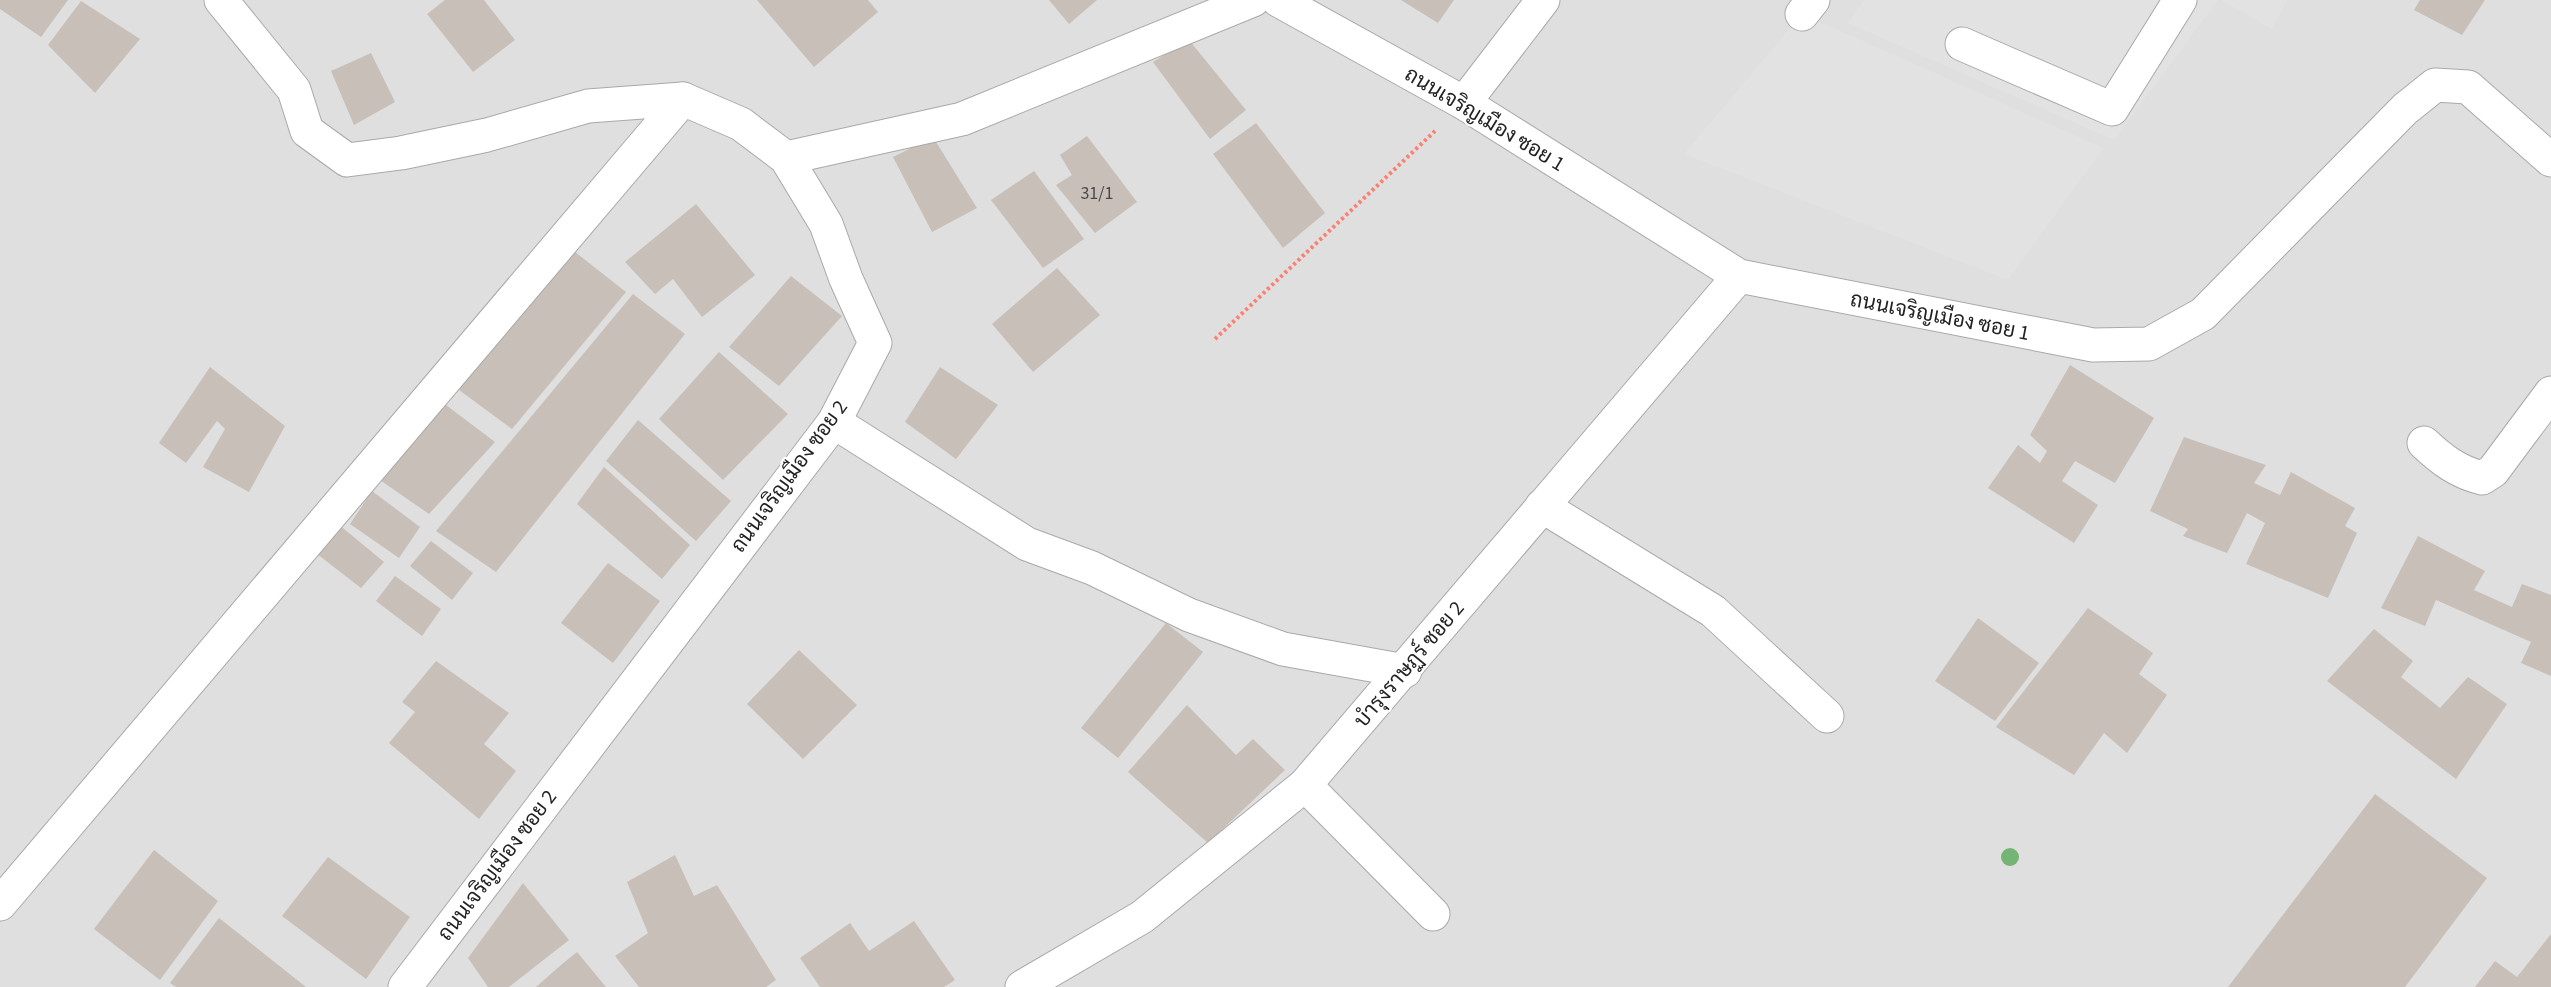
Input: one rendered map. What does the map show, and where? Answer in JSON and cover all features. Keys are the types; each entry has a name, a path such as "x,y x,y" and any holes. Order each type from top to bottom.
{"street":[{"name":"ถนนเจริญเมือง ซอย 2","path":"221,0 294,90 308,130 347,160 401,153 487,135 588,106 683,99 741,124 786,158 826,224 846,279 875,343 834,422 405,987"},
{"path":"786,158 962,119 1253,0"},
{"name":"ถนนเจริญเมือง ซอย 1","path":"1278,0 1464,104 1739,276 2093,345 2149,344 2203,315 2405,109 2435,85 2468,87 2551,160"},
{"path":"1464,104 1543,0"},
{"path":"1962,44 2112,109 2181,0"},
{"path":"0,904 683,99"},
{"name":"บำรุงราษฏร์ ซอย 2","path":"1022,987 1142,917 1305,785 1405,671 1739,276"},
{"path":"2424,443 2443,461 2466,474 2482,478 2493,471 2551,393"},
{"path":"834,422 1027,544 1092,568 1189,615 1283,649 1405,671"},
{"path":"1542,507 1713,611 1827,716"},
{"path":"1305,785 1433,914"}],"path":[{"path":"1215,339 1464,104"}],"shaded area":[{"path":"0,0 2551,0 2551,987 0,987"},
{"path":"1864,0 2218,0 2114,140 1848,23"},
{"path":"2221,0 2288,0 2272,29"},
{"path":"1802,14 2103,148 2008,280 1684,154"}],"building":[{"path":"0,0 68,0 41,37 0,9"},
{"path":"445,0 484,0 515,40 473,72 427,14"},
{"path":"757,0 868,0 878,12 814,67"},
{"path":"1049,0 1097,0 1069,24"},
{"path":"1401,0 1454,0 1438,23"},
{"path":"2420,0 2485,0 2462,35 2414,10"},
{"path":"81,1 140,39 95,93 48,45"},
{"path":"1189,40 1246,110 1210,139 1153,62"},
{"path":"371,53 395,102 354,125 331,71"},
{"path":"1256,123 1325,213 1283,248 1213,154"},
{"path":"1087,136 1137,202 1095,233 1056,185 1072,175 1060,155"},
{"path":"933,137 977,208 932,232 893,157"},
{"path":"1034,171 1084,239 1043,268 991,200"},
{"path":"696,204 755,275 702,317 673,279 655,294 625,262"},
{"path":"570,248 626,292 512,429 455,387"},
{"path":"1057,268 1100,315 1033,372 992,324"},
{"path":"791,276 842,316 779,386 729,347"},
{"path":"633,294 685,334 496,572 436,531"},
{"path":"719,352 788,414 723,480 659,419"},
{"path":"2070,365 2154,418 2115,483 2075,461 2062,481 2098,505 2074,543 1988,488 2018,445 2040,463 2047,451 2030,435"},
{"path":"210,367 285,426 249,492 203,467 225,429 217,421 186,463 159,443"},
{"path":"940,367 998,405 956,459 905,422"},
{"path":"442,402 495,442 429,514 380,480"},
{"path":"638,420 731,501 696,541 606,461"},
{"path":"2184,437 2266,465 2254,483 2280,495 2291,472 2355,508 2345,526 2357,533 2328,598 2246,564 2265,523 2247,513 2227,553 2183,536 2188,529 2150,511"},
{"path":"604,467 690,545 662,579 577,504"},
{"path":"372,491 420,527 399,558 350,524"},
{"path":"338,524 384,562 361,588 312,550"},
{"path":"2418,536 2485,571 2474,590 2512,607 2522,584 2551,595 2551,676 2521,663 2531,642 2436,600 2425,626 2381,608"},
{"path":"431,541 473,573 452,600 410,566"},
{"path":"608,563 660,601 613,663 561,623"},
{"path":"395,576 441,609 422,636 376,601"},
{"path":"2088,608 2153,653 2139,674 2167,695 2127,753 2104,733 2074,775 1996,727"},
{"path":"1978,618 2039,663 1995,721 1935,681"},
{"path":"1166,623 1203,652 1118,758 1081,728"},
{"path":"2374,629 2413,661 2401,677 2440,708 2468,677 2507,704 2456,779 2327,681"},
{"path":"799,650 857,705 803,759 747,704"},
{"path":"436,661 509,713 484,744 516,771 479,819 389,743 415,712 402,702"},
{"path":"1187,705 1236,755 1253,739 1285,770 1208,843 1128,772"},
{"path":"2375,794 2487,878 2405,987 2228,987"},
{"path":"154,850 218,901 160,980 94,929"},
{"path":"675,855 694,896 717,885 776,980 766,987 639,987 615,956 648,933 627,882"},
{"path":"328,857 410,917 366,979 282,916"},
{"path":"523,883 569,940 509,987 488,987 468,958"},
{"path":"219,918 306,987 176,987 170,983"},
{"path":"914,921 955,980 944,987 820,987 800,958 850,923 869,951"},
{"path":"2551,934 2551,987 2475,987 2495,961 2517,977"},
{"path":"577,952 606,987 536,987 561,965"}]}
